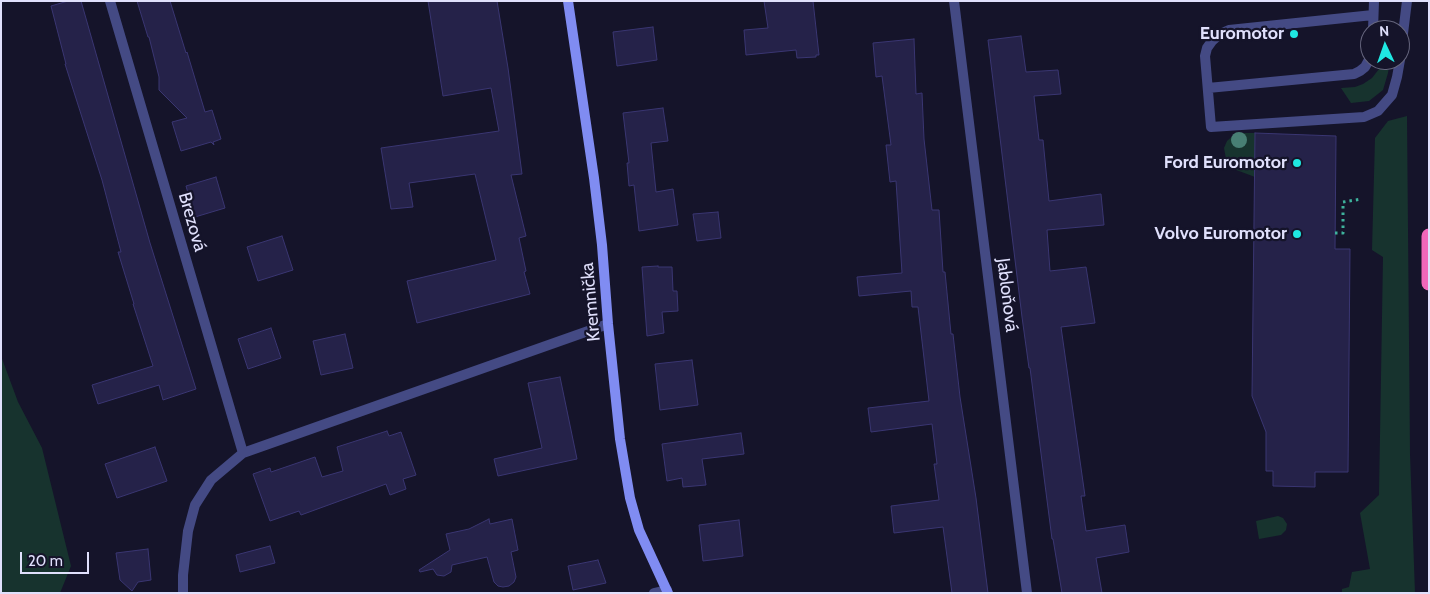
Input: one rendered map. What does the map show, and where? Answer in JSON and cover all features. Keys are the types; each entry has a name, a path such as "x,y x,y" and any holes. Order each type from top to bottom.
{"highway":[{"path":"1429,236 1429,282"}],"street":[{"name":"Brezová","path":"110,1 243,452"},
{"name":"Kremnička","path":"568,1 602,245 620,439 630,498 639,530 667,592"},
{"name":"Jabloňová","path":"954,1 1027,593"},
{"path":"1373,20 1374,1"},
{"path":"1405,20 1407,1"},
{"path":"1373,15 1229,30 1220,34 1207,48 1205,56 1211,127 1364,118 1378,111 1392,95 1398,70"},
{"path":"1208,88 1354,74 1361,70"},
{"path":"184,593 183,575 188,531 195,505 211,480 243,452 608,324"},
{"path":"654,593 667,592"}],"path":[{"path":"1336,232 1343,232 1343,202 1362,199"}],"green space":[{"path":"1378,70 1388,70 1383,90 1369,101 1351,103 1341,88 1355,87 1372,78"},
{"path":"1407,116 1410,454 1415,593 1342,593 1342,589 1349,587 1352,572 1370,569 1360,513 1379,495 1383,257 1372,250 1375,138 1388,121"},
{"path":"1236,133 1255,133 1255,177 1231,168 1226,159 1224,148 1227,141"},
{"path":"1,356 18,402 42,448 71,566 60,593 1,593"},
{"path":"1278,516 1283,518 1287,524 1286,530 1281,535 1259,539 1256,521"}],"building":[{"path":"68,1 81,1 150,243 196,389 163,400 159,385 98,404 92,385 153,366 118,252 121,252 102,180 65,64 51,6"},
{"path":"137,1 170,1 205,112 212,110 221,139 213,142 214,145 211,142 181,151 172,122 187,118 159,90 159,77 149,37"},
{"path":"428,1 497,1 522,174 511,175 526,236 519,238 526,271 524,272 530,294 417,323 407,281 496,260 475,174 409,183 413,207 391,209 381,148 499,131 491,88 443,96"},
{"path":"764,1 813,1 819,55 816,55 816,57 797,58 796,50 746,55 744,30 768,28"},
{"path":"653,27 657,60 617,66 613,32"},
{"path":"1021,36 1026,72 1058,70 1061,94 1034,96 1039,140 1043,140 1049,201 1101,194 1104,225 1047,230 1050,271 1086,267 1095,323 1061,327 1085,496 1081,496 1086,531 1125,525 1129,552 1096,558 1102,593 1062,593 1052,539 1022,317 988,40"},
{"path":"914,39 916,94 922,93 924,139 932,210 939,210 943,272 945,272 951,334 953,334 988,593 952,593 943,527 894,533 891,506 939,500 934,464 937,464 932,424 871,432 868,408 929,401 918,307 912,307 911,291 859,296 857,277 902,273 896,181 890,182 886,145 891,145 882,76 876,77 873,43"},
{"path":"663,108 668,141 651,143 656,192 673,189 678,225 639,231 634,185 629,186 627,163 629,163 623,113"},
{"path":"1255,133 1336,136 1335,249 1350,249 1348,472 1315,472 1315,487 1273,486 1273,471 1266,471 1266,432 1252,396"},
{"path":"216,177 225,208 195,217 186,186"},
{"path":"718,212 721,238 697,241 693,214"},
{"path":"282,236 293,270 258,281 247,247"},
{"path":"642,267 672,267 673,291 677,291 678,311 662,312 664,333 647,336"},
{"path":"271,328 281,358 248,369 238,339"},
{"path":"345,334 353,368 321,375 313,341"},
{"path":"692,360 698,405 660,410 655,364"},
{"path":"560,377 577,459 498,476 494,459 542,448 528,383"},
{"path":"387,431 389,436 401,432 416,475 403,479 406,489 390,495 386,484 301,515 299,511 270,521 253,474 270,468 271,472 315,457 322,477 343,471 337,447"},
{"path":"741,433 744,454 702,459 706,485 683,487 682,478 667,481 662,444"},
{"path":"155,447 167,481 117,498 105,464"},
{"path":"489,519 490,524 512,519 518,550 511,552 516,577 509,586 498,586 494,582 487,557 452,565 451,572 444,576 437,575 433,569 420,572 419,570 450,550 446,534 469,529"},
{"path":"739,520 743,556 703,561 699,525"},
{"path":"270,546 275,563 240,572 236,555"},
{"path":"148,549 151,580 138,582 132,591 120,580 116,553"},
{"path":"598,560 606,583 573,590 568,566"}],"place":[{"name":"Euromotor","path":"1294,34"},
{"name":"Ford Euromotor","path":"1297,163"},
{"name":"Volvo Euromotor","path":"1297,234"}]}
